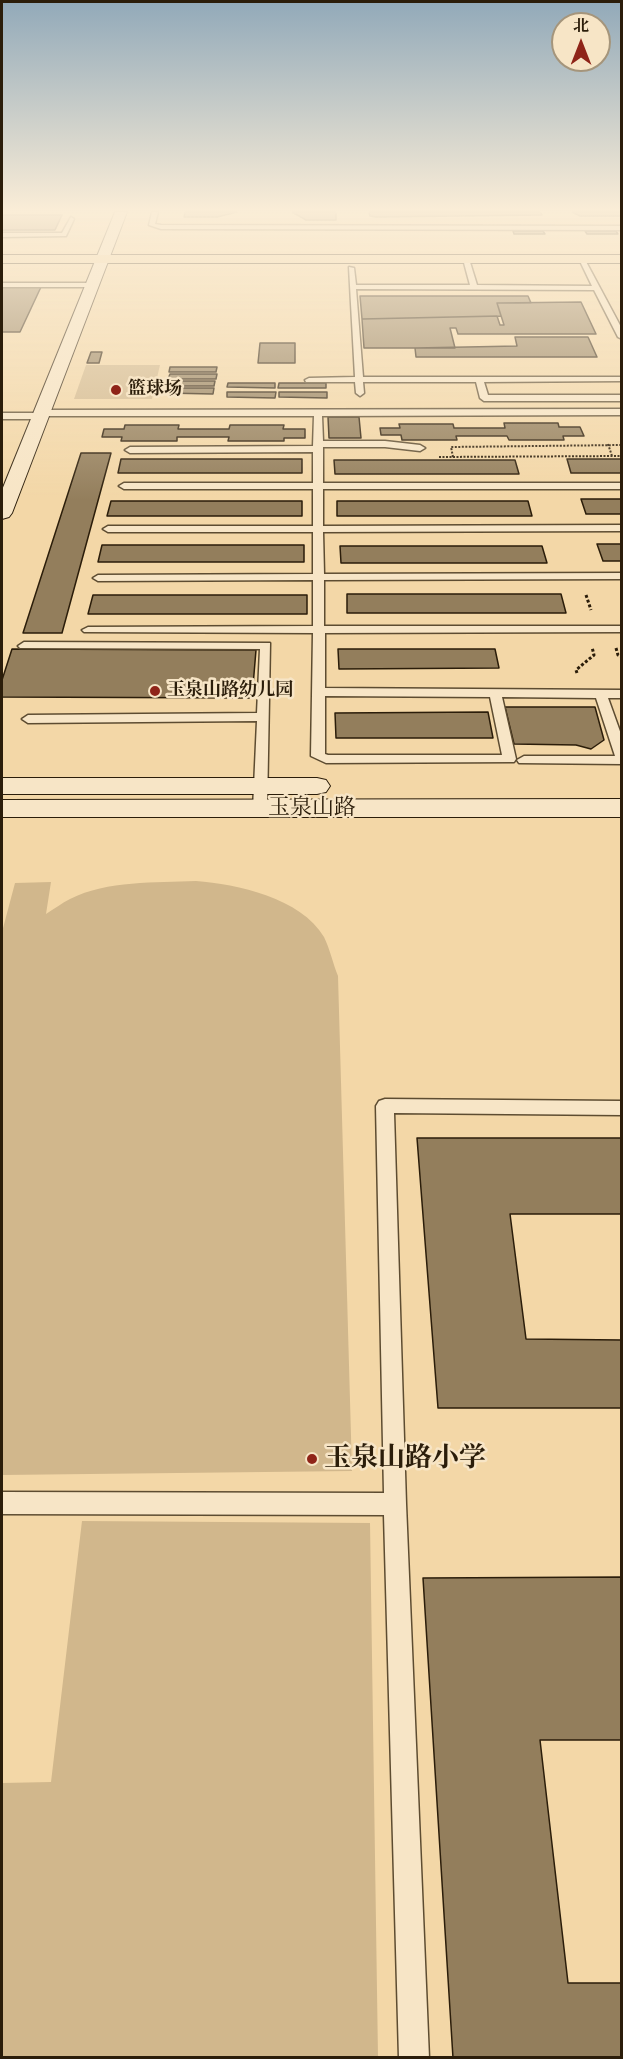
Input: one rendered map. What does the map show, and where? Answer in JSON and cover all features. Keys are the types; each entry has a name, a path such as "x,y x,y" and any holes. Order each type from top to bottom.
{"street":[{"path":"2,513 83,308"},
{"path":"10,436 20,410"},
{"name":"玉泉山路","path":"2,786 261,798 621,808"},
{"name":"玉泉山路","path":"2,809 621,786"}],"lane":[{"path":"353,308 360,393"},
{"path":"606,308 621,337"},
{"path":"612,319 621,318"},
{"path":"309,380 621,379"},
{"path":"479,380 484,398 621,398"},
{"path":"2,416 20,410 40,414 621,412"},
{"path":"318,412 318,756 326,759 509,759 495,693"},
{"path":"130,450 385,444 420,448"},
{"path":"124,486 621,486"},
{"path":"108,529 621,528"},
{"path":"98,578 621,576"},
{"path":"88,630 621,629"},
{"path":"24,646 267,645 261,798"},
{"path":"319,692 621,694"},
{"path":"524,760 621,759 601,694"},
{"path":"28,719 263,717"},
{"path":"414,2058 395,1504 385,1106 621,1108"},
{"path":"2,1503 395,1504"}],"path":[{"path":"608,444 612,456"},
{"path":"453,457 451,447 621,445"},
{"path":"430,457 621,456"}],"shaded area":[{"path":"86,365 160,365 152,399 74,399"},
{"path":"196,881 248,890 284,903 300,912 324,937 338,976 352,1471 2,1475 2,932 15,883 51,882 46,914 70,899 100,888 116,885"},
{"path":"82,1521 370,1523 378,2057 2,2057 2,1783 51,1782"}],"building":[{"path":"2,308 31,308 20,332 2,332"},
{"path":"361,308 499,308 501,316 362,319"},
{"path":"499,308 584,308 596,334 458,334 456,328 450,328 455,348 364,348 362,319 497,316 500,325 504,325"},
{"path":"515,337 588,337 597,357 416,357 415,348 517,346"},
{"path":"260,343 295,343 295,363 258,363"},
{"path":"91,352 102,352 99,363 87,363"},
{"path":"170,367 217,367 216,372 169,372"},
{"path":"170,374 217,374 216,379 168,379"},
{"path":"168,381 215,381 214,386 166,386"},
{"path":"228,383 275,383 275,388 227,387"},
{"path":"279,383 326,383 326,388 278,388"},
{"path":"166,388 214,388 213,394 165,393"},
{"path":"227,392 276,392 275,398 227,397"},
{"path":"279,392 327,392 327,398 279,397"},
{"path":"328,417 359,417 361,438 329,438"},
{"path":"504,423 558,423 559,427 580,427 584,436 563,436 564,440 509,440 507,436 456,436 457,440 402,440 401,435 381,435 380,428 400,428 399,424 453,424 454,428 505,428"},
{"path":"125,425 179,425 178,429 229,429 230,425 284,425 283,429 305,429 305,438 284,438 284,441 228,441 229,437 177,437 177,441 121,441 122,437 102,437 104,429 124,429"},
{"path":"81,453 111,453 62,633 23,633"},
{"path":"121,459 302,459 302,473 118,473"},
{"path":"567,459 622,459 622,473 571,473"},
{"path":"334,460 515,460 519,474 335,474"},
{"path":"581,499 622,499 622,514 586,514"},
{"path":"111,501 302,501 302,516 107,516"},
{"path":"337,501 528,501 532,516 337,516"},
{"path":"597,544 622,544 622,561 603,561"},
{"path":"102,545 304,545 304,562 98,562"},
{"path":"340,546 542,546 547,563 341,563"},
{"path":"347,594 561,594 566,613 347,613"},
{"path":"93,595 307,595 307,614 88,614"},
{"path":"12,649 256,650 252,698 2,697 2,680"},
{"path":"338,649 495,649 499,668 339,669"},
{"path":"505,707 595,707 604,740 591,749 576,745 514,744"},
{"path":"488,712 493,738 336,738 335,713"},
{"path":"417,1138 622,1138 622,1214 510,1214 526,1339 622,1340 622,1408 438,1408"},
{"path":"622,1577 622,1740 540,1740 568,1983 622,1983 622,2058 453,2058 423,1578"}],"place":[{"name":"篮球场","path":"116,390"},
{"name":"玉泉山路幼儿园","path":"155,691"},
{"name":"玉泉山路小学","path":"312,1459"}]}
